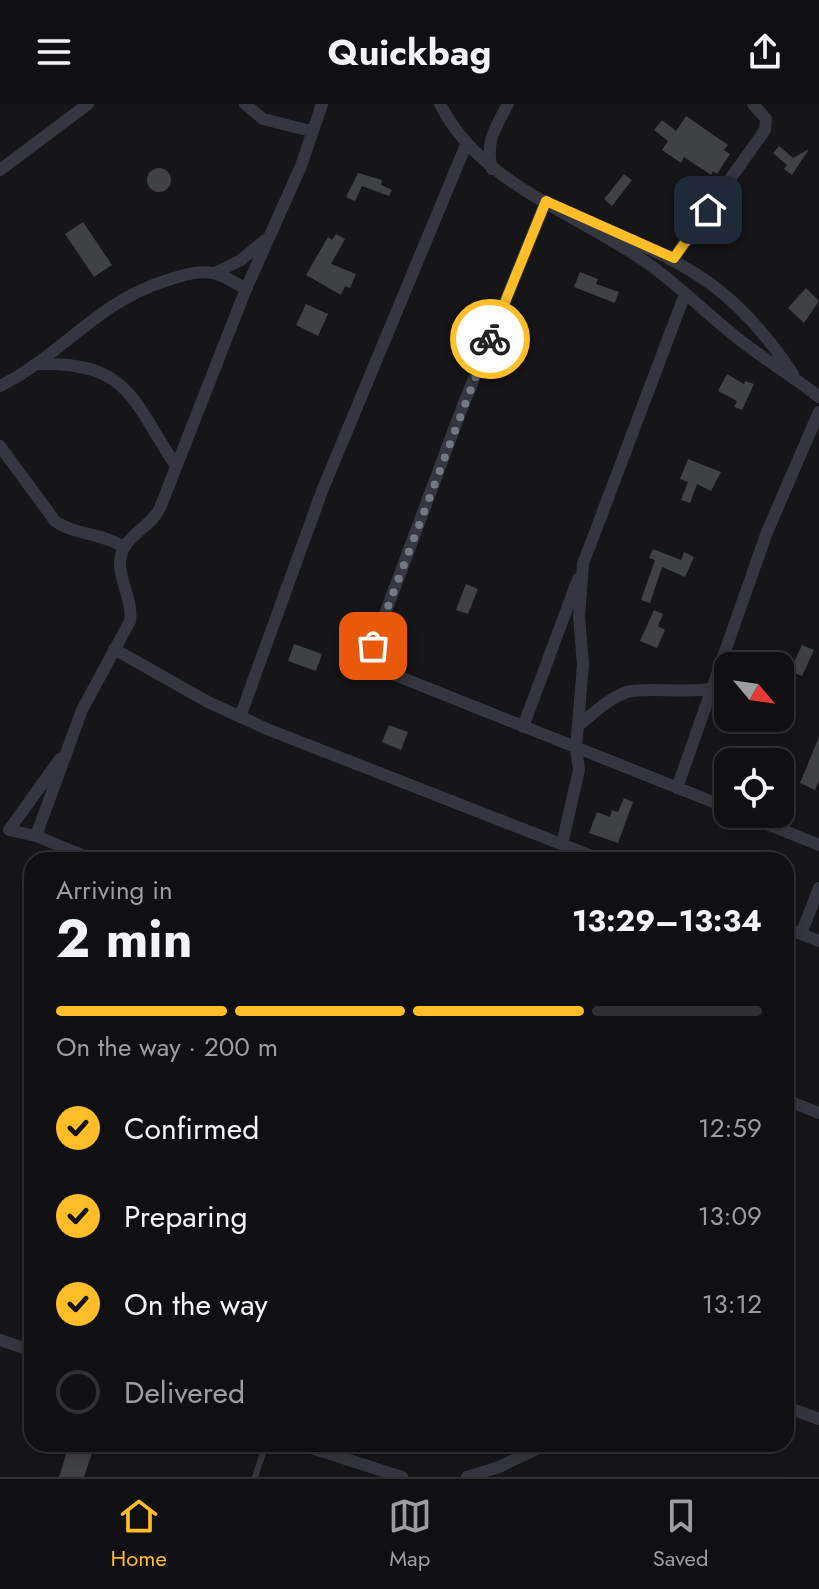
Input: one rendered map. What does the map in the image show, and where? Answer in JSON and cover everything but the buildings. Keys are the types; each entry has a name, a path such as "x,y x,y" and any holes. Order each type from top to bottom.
{"street":[{"path":"0,170 88,104"},
{"path":"245,104 263,119 311,131"},
{"path":"36,836 65,752 96,681 130,621 131,610 119,563 124,547 155,518 246,289 301,166 322,104"},
{"path":"440,104 466,145 492,169 581,219 674,258 736,301 768,335 796,379"},
{"path":"492,169 487,150 491,133 508,104"},
{"path":"674,258 765,130 766,119 753,104"},
{"path":"240,717 322,491 466,145"},
{"path":"546,201 462,408 370,662 376,671 714,803"},
{"path":"581,219 651,265 740,340 819,397"},
{"path":"0,386 40,364 80,327 141,288 186,274 215,273 241,260 269,236"},
{"path":"215,273 246,289"},
{"path":"523,727 685,294"},
{"path":"40,364 94,367 110,374 125,388 176,466"},
{"path":"677,788 767,532 819,412"},
{"path":"0,446 55,521 64,528 111,539 124,547"},
{"path":"562,844 579,770 576,748 583,564"},
{"path":"114,649 240,717 562,844 574,852"},
{"path":"579,725 605,704 629,691 688,693 711,689"},
{"path":"65,752 9,830 36,836 75,852"},
{"path":"777,828 819,845"},
{"path":"801,934 819,888"},
{"path":"794,931 819,941"},
{"path":"794,1103 819,1113"},
{"path":"0,1340 24,1348"},
{"path":"794,1410 819,1419"},
{"path":"318,1452 366,1472 402,1477"},
{"path":"473,1476 528,1452"}],"lane":[{"path":"255,1477 263,1452"}],"way so far":[{"path":"373,646 490,339"}],"route":[{"path":"490,339 546,201 674,258 708,210"}]}
